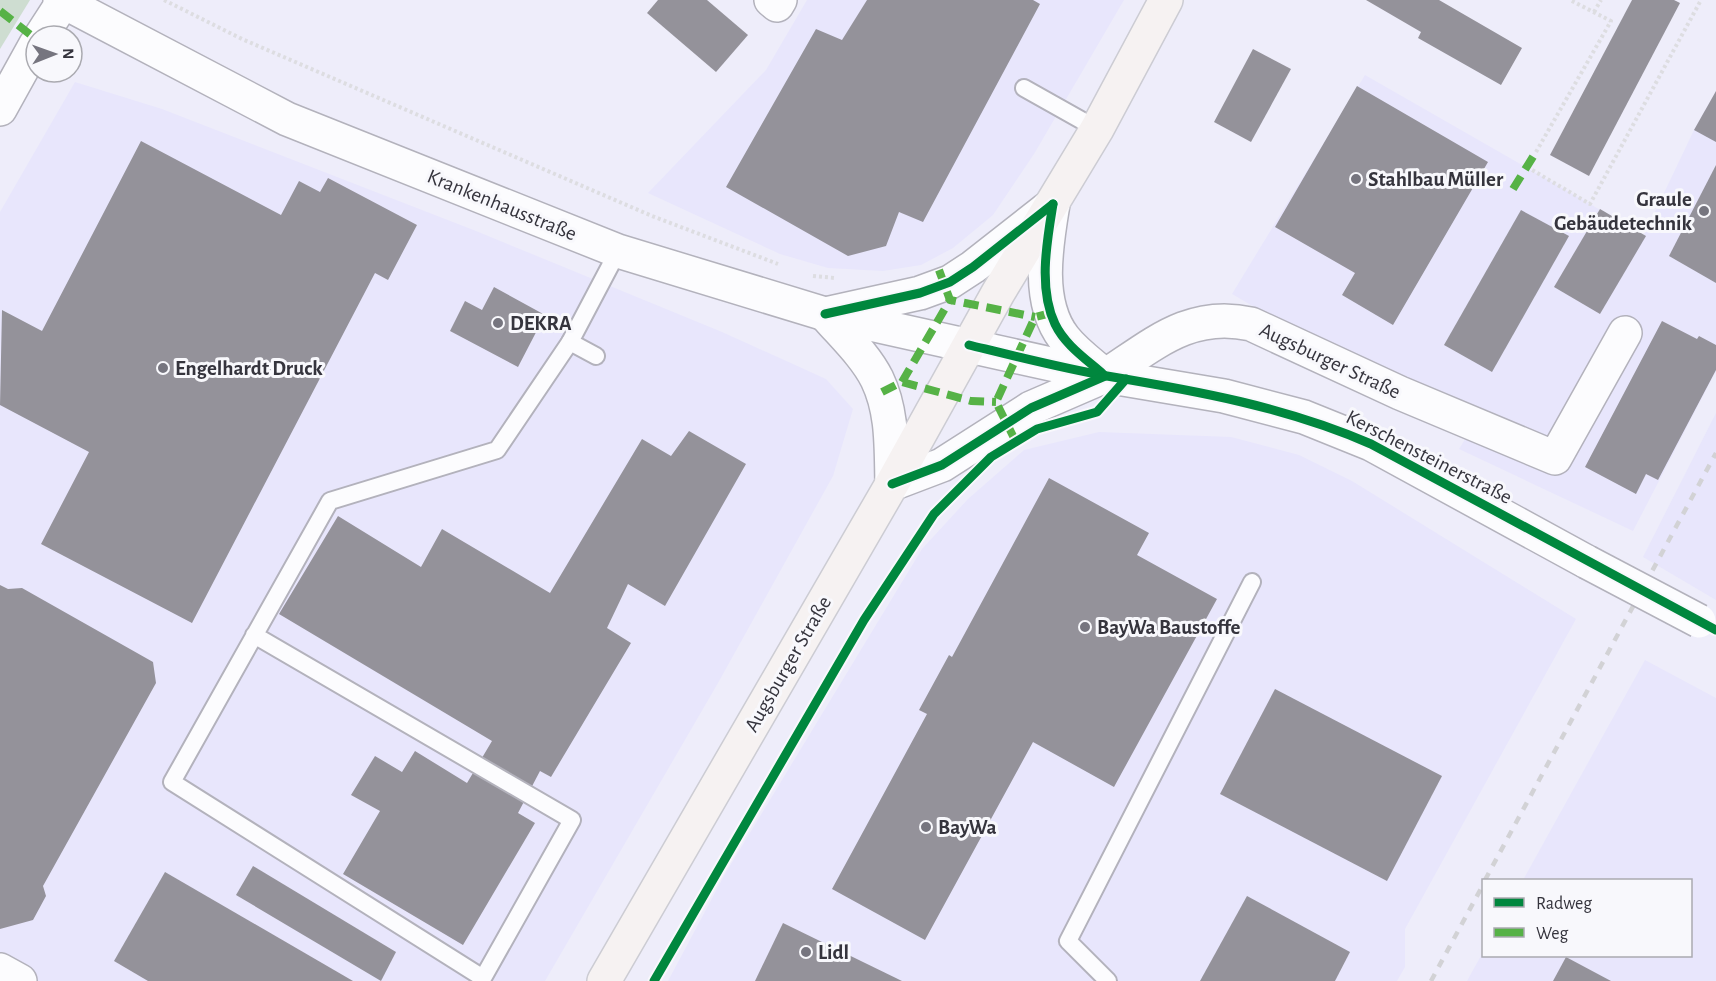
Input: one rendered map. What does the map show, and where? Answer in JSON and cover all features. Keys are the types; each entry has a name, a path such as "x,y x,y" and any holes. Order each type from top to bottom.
{"main road":[{"name":"Augsburger Straße","path":"604,981 892,484 969,345 1097,129 1166,0"}],"street":[{"path":"48,24 62,1"},
{"name":"Krankenhausstraße","path":"62,1 287,119 618,251 825,314 969,345"},
{"path":"0,109 24,66"},
{"path":"1053,204 973,267 950,282 920,293 825,314 865,362 882,392 891,440 892,484 942,465 1031,408 1105,376"},
{"path":"1053,204 1046,271 1051,313 1064,338 1105,376"},
{"name":"Augsburger Straße","path":"1105,376 1177,329 1214,320 1234,320 1251,324 1400,393 1555,458 1625,333"},
{"path":"969,345 1105,376"},
{"name":"Kerschensteinerstraße","path":"1105,376 1224,396 1340,430 1371,444 1708,626"},
{"path":"0,970 20,981"}],"lane":[{"path":"1024,88 1097,129"},
{"path":"254,635 572,820 483,978 172,782 254,635 330,501 497,450 570,342 618,251"},
{"path":"570,342 596,356"},
{"path":"1108,981 1068,941 1252,582"}],"path":[{"path":"164,0 242,39 652,216 784,267"},
{"path":"1536,152 1611,21 1570,0"},
{"path":"1594,12 1601,0"},
{"path":"1527,167 1590,204 1701,0"},
{"path":"806,275 839,278"}],"shaded area":[{"path":"807,0 1124,0 1034,154 993,215 953,248 921,265 883,271 828,268 780,254 648,193 766,70"},
{"path":"1365,75 1644,235 1694,130 1716,91 1716,371 1633,531 1459,449 1481,414 1287,326 1232,294"},
{"path":"74,84 81,84 162,109 476,231 722,332 826,379 853,409 833,476 718,683 545,981 0,981 0,212"},
{"path":"1716,413 1716,600 1643,557"},
{"path":"1099,432 1231,437 1299,455 1352,481 1576,619 1405,929 1405,967 1397,981 668,981 725,874 922,549 968,499 1024,450"},
{"path":"1645,660 1716,698 1716,981 1467,981 1482,954 1482,957 1692,957 1692,879 1524,879"}],"green space":[{"path":"0,0 30,0 0,49"}],"building":[{"path":"658,0 707,0 748,35 716,72 647,13"},
{"path":"867,0 1033,0 1040,4 923,222 899,212 886,246 848,256 726,187 816,29 842,40"},
{"path":"1366,0 1439,0 1522,48 1501,85 1418,38 1421,32"},
{"path":"1632,0 1674,0 1680,3 1589,176 1550,155"},
{"path":"1253,49 1291,69 1251,142 1214,122"},
{"path":"1357,86 1488,162 1393,325 1342,295 1355,273 1275,227"},
{"name":"Graule Gebäudetechnik","path":"1716,91 1716,142 1694,130"},
{"name":"Engelhardt Druck","path":"141,141 281,215 299,181 320,192 328,178 417,225 388,280 375,273 192,623 41,544 89,452 0,405 2,310 42,331"},
{"name":"Graule Gebäudetechnik","path":"1716,165 1716,283 1669,256"},
{"path":"1600,209 1646,236 1600,314 1554,287"},
{"path":"1521,210 1569,236 1492,372 1444,345"},
{"name":"DEKRA","path":"494,287 545,315 518,367 450,331 465,301 482,310"},
{"path":"1662,321 1697,339 1699,336 1716,345 1716,370 1658,480 1646,474 1636,494 1585,467"},
{"path":"689,431 746,464 665,606 628,584 607,628 631,643 551,777 540,771 518,813 535,823 463,945 343,874 380,811 351,795 375,756 402,772 415,751 467,783 492,741 279,614 338,516 421,567 442,529 550,593 642,439 671,456"},
{"name":"BayWa Baustoffe","path":"1049,478 1149,533 1137,555 1217,599 1114,787 1033,742 925,940 832,889 927,714 919,710 949,655 952,657"},
{"path":"0,585 8,589 22,588 153,662 156,683 43,886 46,896 33,920 0,929"},
{"path":"1275,689 1442,776 1387,881 1220,794"},
{"path":"253,866 396,952 381,981 236,895"},
{"path":"165,872 353,981 148,981 114,961"},
{"path":"1247,896 1350,952 1335,981 1200,981"},
{"name":"Lidl","path":"783,923 902,981 755,981"},
{"path":"1566,957 1611,981 1553,981"}],"railway":[{"path":"1486,879 1716,453"},
{"path":"1431,981 1482,887"}],"marked path":[{"path":"0,11 24,30"},
{"path":"1513,189 1536,152"},
{"path":"939,270 950,300 1035,317"},
{"path":"902,382 950,300"},
{"path":"1015,440 996,402 1035,317 1051,313"},
{"path":"882,392 902,382 971,401 996,402"}],"cycle path":[{"path":"1053,204 1045,264 1050,310 1064,339 1103,374"},
{"path":"825,314 920,293 950,282 973,267 1053,204"},
{"path":"969,345 1038,362 1241,402 1339,431 1371,444 1716,630"},
{"path":"892,484 942,465 1031,408 1105,376"},
{"path":"654,981 864,620 934,514 991,457 1037,429 1097,412 1126,379"}],"place":[{"name":"Stahlbau Müller","path":"1356,179"},
{"name":"Graule Gebäudetechnik","path":"1704,211"},
{"name":"DEKRA","path":"498,323"},
{"name":"Engelhardt Druck","path":"163,368"},
{"name":"BayWa Baustoffe","path":"1085,627"},
{"name":"BayWa","path":"926,827"},
{"name":"Lidl","path":"806,952"}]}
